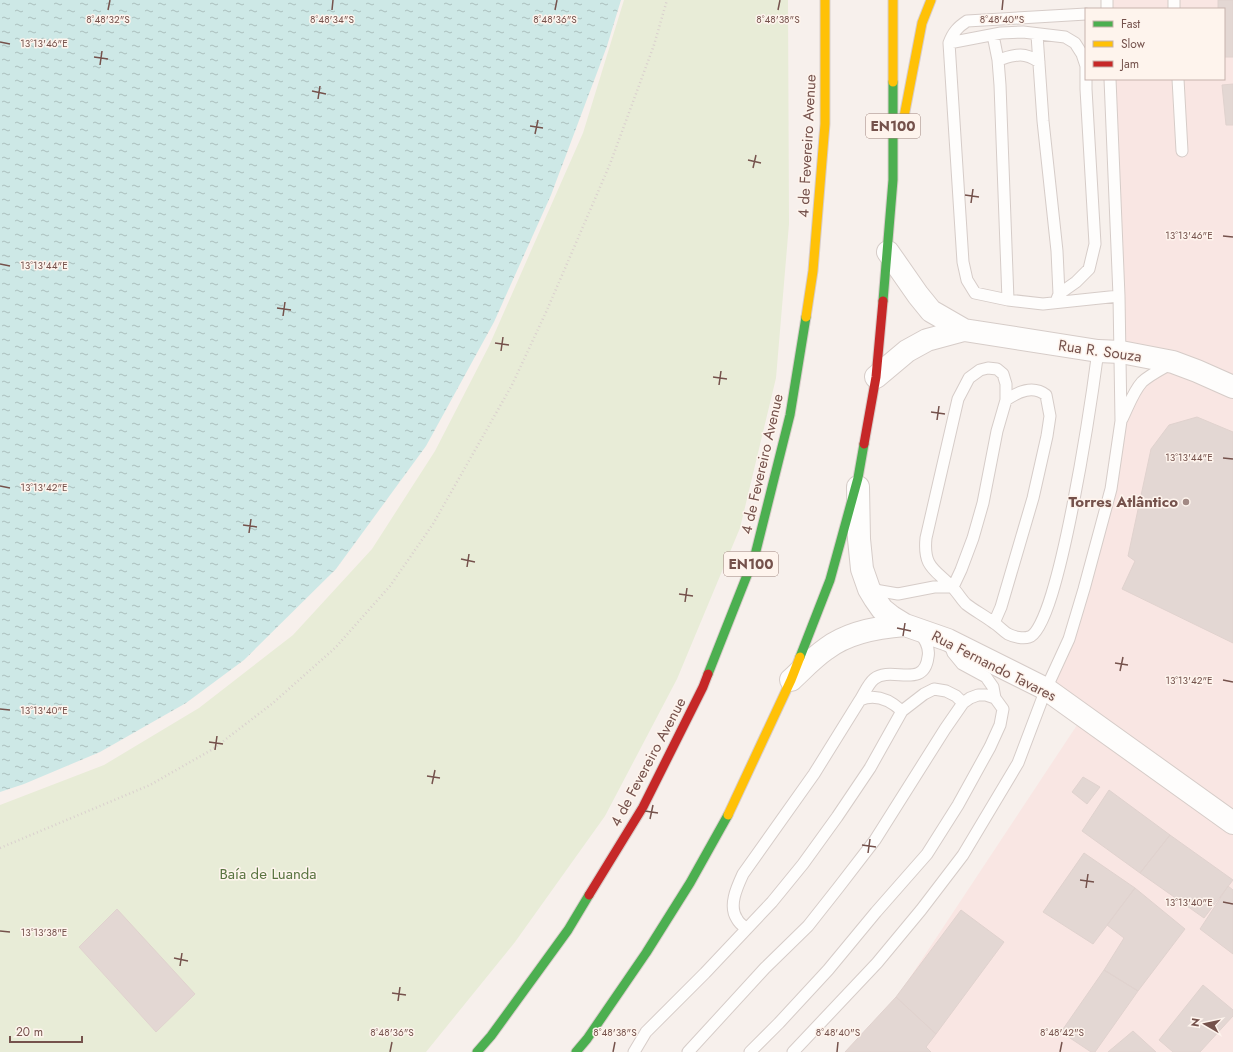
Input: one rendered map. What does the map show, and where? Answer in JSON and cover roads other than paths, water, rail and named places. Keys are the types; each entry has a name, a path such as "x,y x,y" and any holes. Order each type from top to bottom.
{"main road":[{"name":"4 de Fevereiro Avenue","path":"477,1052 492,1036 568,930 643,807 703,687 755,554 790,415 813,271 825,124 825,0"},
{"path":"825,31 829,0"},
{"name":"EN100","path":"576,1052 587,1039 646,953 690,883 734,804 791,680 830,580 858,478 876,377 888,252 893,180 893,0"},
{"path":"893,180 922,23 931,0"}],"street":[{"path":"888,252 918,296 931,311 964,330"},
{"path":"876,377 907,352 927,340 964,330"},
{"name":"Rua R. Souza","path":"964,330 1098,351 1121,352 1173,362 1233,387"},
{"name":"Rua Fernando Tavares","path":"858,478 859,539 862,569 869,589 882,609 892,617 910,627 948,640 1046,689 1233,823"},
{"path":"791,680 826,648 836,642 870,629 910,627"}],"lane":[{"path":"1085,14 968,21 957,28 952,35 949,43 963,262 967,280 975,293 1008,300 1043,304 1057,298 1089,270 1095,244 1086,80"},
{"path":"949,43 993,35 1023,32 1037,35 1065,37 1075,43 1082,54 1085,63"},
{"path":"993,35 998,60 1008,300"},
{"path":"1037,35 1043,121 1057,251 1057,298"},
{"path":"998,60 1017,54 1030,56 1039,62"},
{"path":"793,1052 877,962 921,910 963,855 1018,763 1046,689 1069,639 1111,489 1121,421 1121,352 1110,80"},
{"path":"1178,80 1182,151"},
{"path":"1057,298 1119,296"},
{"path":"952,587 961,570 973,538 983,503 997,431 1006,400 1006,384 1003,374 997,369 988,368 980,370 969,378 958,399 924,551 934,571 952,587 966,604 1007,633 1016,637 1029,638 1036,633 1050,602 1071,519 1088,422 1098,351"},
{"path":"1121,421 1132,398 1142,383 1173,362"},
{"path":"994,623 1033,498 1050,416 1046,396 1040,390 1028,389 1016,393 1006,400"},
{"path":"869,589 898,594 934,587 952,587"},
{"path":"746,928 737,919 733,907 736,891 743,874 814,774 874,679 893,674 908,676 919,674 926,666 929,656 924,638 910,627"},
{"path":"750,1052 828,970 927,854 958,805 990,747 1000,725 1003,709 995,698 993,687 986,677 962,664 953,653 948,640"},
{"path":"634,1052 646,1032 705,973 772,902 799,869 837,818 870,768 902,711 924,694 934,689 946,691 956,696 963,703"},
{"path":"688,1052 765,968 808,926 838,888 875,840 963,703 978,695 995,698"},
{"path":"860,700 866,697 882,698 896,705 902,711"}],"water":[{"path":"0,0 621,0 607,46 551,195 494,322 426,446 336,569 244,660 186,703 100,752 24,784 0,792"}],"place":[{"name":"Torres Atlântico","path":"1186,502"}],"park label":[{"name":"Baía de Luanda","path":"268,874"}]}
